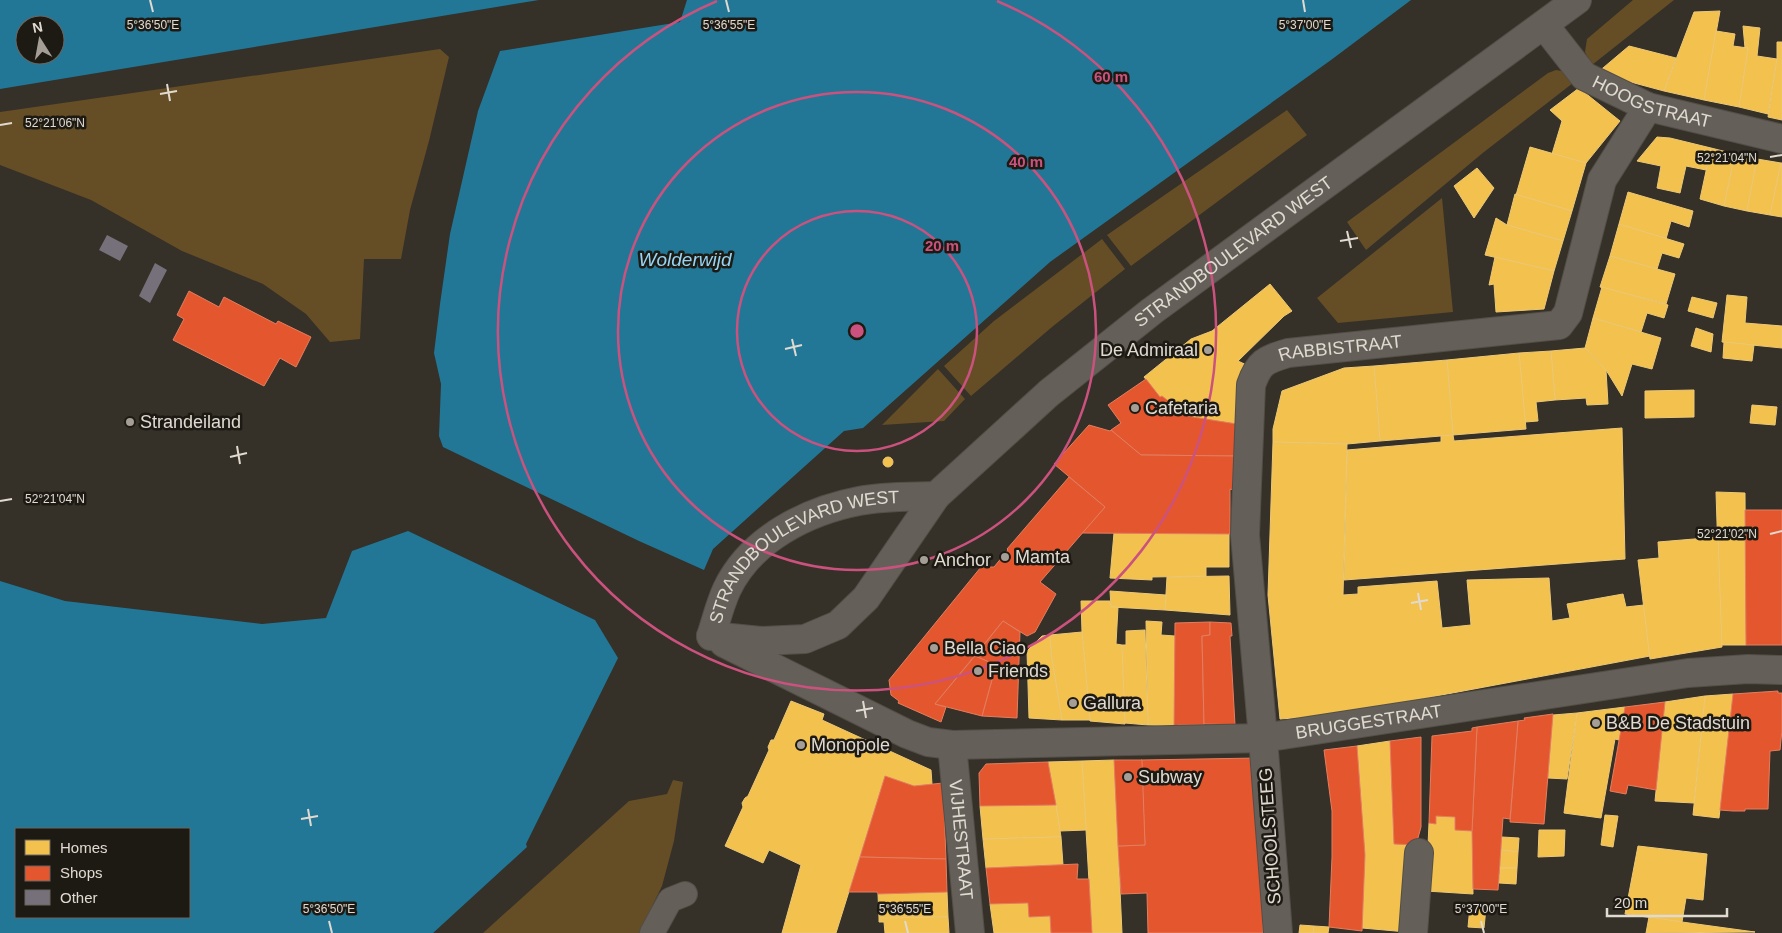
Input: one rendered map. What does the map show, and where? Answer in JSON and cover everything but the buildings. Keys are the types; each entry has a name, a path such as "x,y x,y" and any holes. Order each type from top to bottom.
{"street":[{"name":"STRANDBOULEVARD WEST","path":"936,496 861,501 826,509 772,537 746,560 727,589 711,636 761,641 805,639 838,625 866,598 936,496 1049,393 1152,312 1577,0"},
{"name":"HOOGSTRAAT","path":"1544,25 1584,76 1648,107 1782,139"},
{"name":"RABBISTRAAT","path":"1263,738 1244,535 1251,385 1256,371 1262,363 1288,354 1559,325 1568,312 1602,180 1648,107"},
{"name":"BRUGGESTRAAT","path":"711,636 907,734 928,742 952,745 1263,738 1688,673 1748,669 1782,670"},
{"name":"SCHOOLSTEEG","path":"1263,738 1278,933"},
{"name":"VIJHESTRAAT","path":"952,745 970,933"},
{"path":"1413,933 1420,853"}],"lane":[{"path":"652,933 670,900 685,894"}],"shaded area":[{"path":"1633,0 1674,0 1592,65 1585,52 1587,39"},
{"path":"440,49 449,57 410,210 401,259 364,259 360,339 330,342 306,314 263,284 182,251 91,200 0,165 0,112"},
{"path":"1556,70 1567,72 1573,83 1484,152 1366,250 1347,222 1548,73"},
{"path":"1287,110 1307,135 1131,266 1107,235"},
{"path":"1442,198 1453,312 1338,323 1317,298"},
{"path":"1102,239 1125,269 1052,327 971,396 944,366 994,321"},
{"path":"938,369 965,399 944,421 882,425"},
{"path":"673,780 683,782 674,841 662,886 639,933 483,933 629,801 667,794"}],"water":[{"path":"0,0 539,0 0,89"},
{"name":"Wolderwijd","path":"687,0 1411,0 1331,60 1050,262 863,428 844,431 713,549 704,570 443,447 439,436 441,384 434,353 450,234 478,111 500,51 680,22"},
{"path":"408,531 595,620 618,658 526,844 527,847 433,933 0,933 0,581 65,601 262,624 326,618 352,551"}],"place":[{"name":"De Admiraal","path":"1208,350"},
{"name":"Cafetaria","path":"1135,408"},
{"name":"Strandeiland","path":"130,422"},
{"name":"Mamta","path":"1005,557"},
{"name":"Anchor","path":"924,560"},
{"name":"Bella Ciao","path":"934,648"},
{"name":"Friends","path":"978,671"},
{"name":"Gallura","path":"1073,703"},
{"name":"B&B De Stadstuin","path":"1596,723"},
{"name":"Monopole","path":"801,745"},
{"name":"Subway","path":"1128,777"}]}
